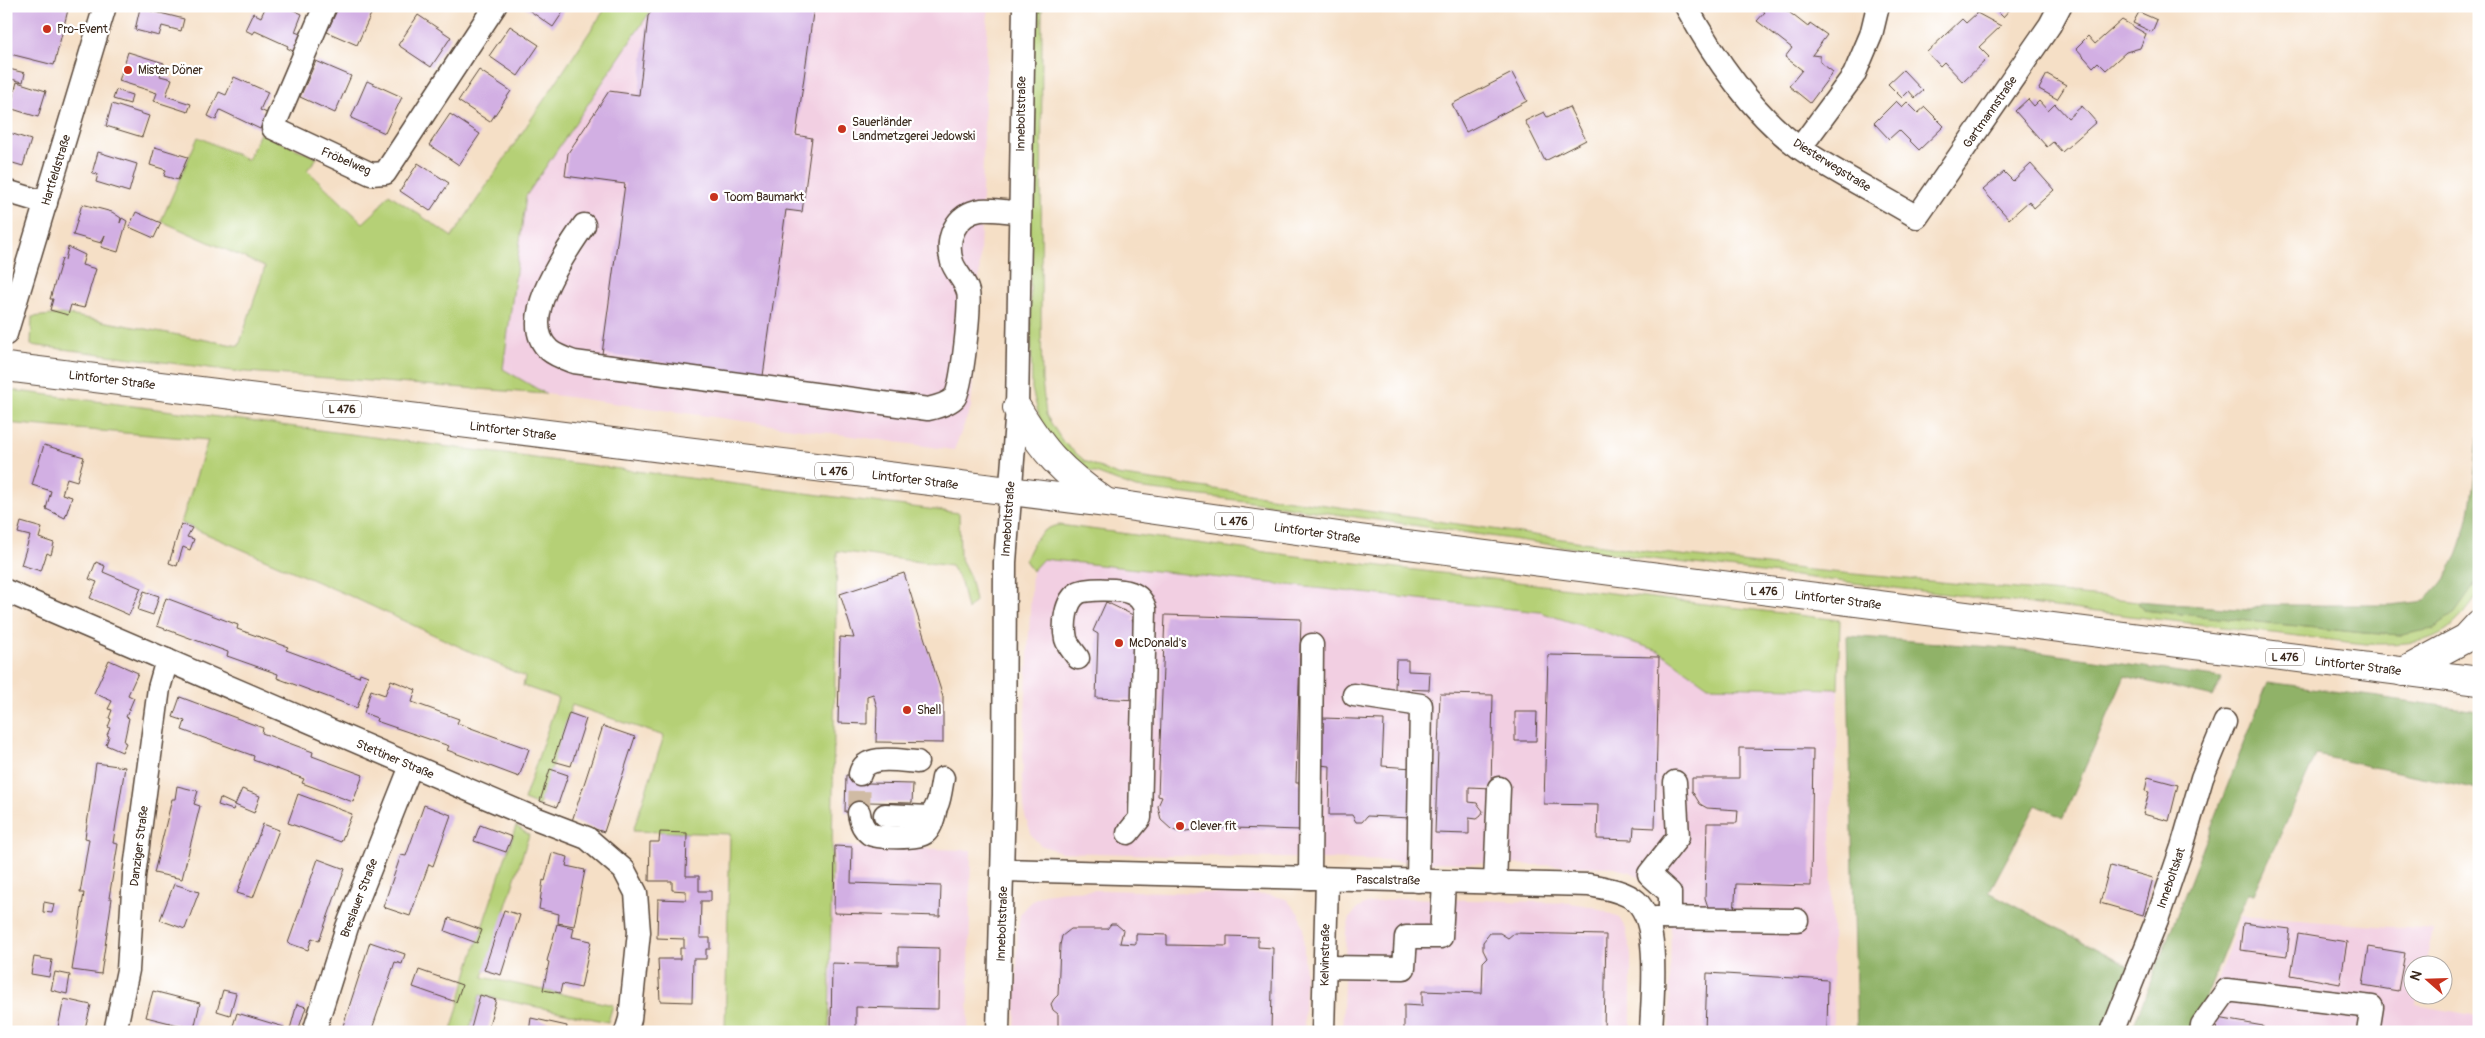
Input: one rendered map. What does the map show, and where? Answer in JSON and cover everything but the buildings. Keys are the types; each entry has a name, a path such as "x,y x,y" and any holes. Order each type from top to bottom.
{"main road":[{"name":"Lintforter Straße","path":"16,368 1107,503 1360,539 2479,681"},
{"path":"1016,408 1053,461 1072,479 1107,503"},
{"path":"2403,672 2466,638 2479,624"}],"street":[{"name":"Hartfeldstraße","path":"6,334 105,6"},
{"name":"Fröbelweg","path":"325,6 273,128 371,174 385,174 495,6"},
{"name":"Inneboltstraße","path":"998,1032 1003,870 1005,562 1016,408 1024,6"},
{"name":"Diesterwegstraße","path":"1686,6 1704,39 1757,109 1800,148 1917,217"},
{"path":"1800,148 1854,76 1871,35 1878,6"},
{"name":"Gartmannstraße","path":"1917,217 2050,25 2060,6"},
{"path":"6,191 46,203"},
{"path":"584,225 556,267 539,314 538,328 543,341 549,350 559,356 574,362 928,409 943,405 956,396 962,378 968,293 953,264 949,250 952,230 959,221 981,210 1019,212"},
{"path":"1078,658 1069,646 1065,629 1067,609 1077,594 1086,590 1130,592 1143,602 1146,610 1140,818 1128,833"},
{"name":"Stettiner Straße","path":"6,592 527,816 587,838 624,870 636,892 639,932 630,1019 626,1032"},
{"name":"Kelvinstraße","path":"1312,644 1318,878 1325,967 1323,1032"},
{"name":"Danziger Straße","path":"115,1032 128,970 134,876 159,688 167,660"},
{"path":"1354,696 1421,705 1418,881"},
{"name":"Inneboltskat","path":"2112,1032 2158,917 2202,778 2225,722"},
{"path":"860,774 866,762 917,762"},
{"name":"Breslauer Straße","path":"314,1032 347,927 412,766"},
{"path":"859,813 863,826 874,836 918,837 926,833 932,824 943,778"},
{"path":"1670,918 1670,893 1649,874 1678,837 1675,782"},
{"path":"1495,883 1499,788"},
{"path":"885,815 930,817 935,812"},
{"name":"Pascalstraße","path":"1003,870 1589,885 1613,890 1636,901 1648,918"},
{"path":"1325,967 1404,968 1406,937 1441,937 1444,882"},
{"path":"1651,1032 1652,936 1648,918 1797,920"},
{"path":"2201,1032 2202,1025 2228,990 2372,1007 2368,1032"}],"shaded area":[{"path":"654,6 988,6 979,285 971,407 954,450 546,394 503,369 526,196"},
{"path":"1042,559 1540,612 1659,651 1708,686 1838,689 1837,749 1831,807 1833,1032 1669,1032 1671,928 1660,897 1648,883 1631,872 1609,867 1061,852 1040,845 1032,836 1025,816 1022,778 1032,571"},
{"path":"833,846 971,850 968,1032 829,1032"},
{"path":"1102,890 1269,895 1286,899 1299,914 1303,928 1305,976 1304,1032 1015,1032 1020,914 1034,899 1044,894"},
{"path":"1400,898 1571,903 1594,907 1619,918 1626,929 1631,955 1631,1032 1342,1032 1346,932 1350,918 1357,909 1366,904"},
{"path":"2241,916 2433,930 2427,956 2402,956 2402,1006 2422,1006 2479,1016 2479,1032 2197,1032"}],"green space":[{"path":"607,6 654,6 526,196 503,369 546,394 233,371 31,345 32,317 63,314 239,346 265,267 161,221 198,137 248,160 260,133 317,158 307,170 363,223 375,212 389,194 452,237"},
{"path":"1033,6 1042,6 1041,327 1042,381 1046,415 1063,442 1085,461 1117,475 1645,551 1810,570 2103,597 2137,601 2143,610 2364,633 2402,635 2476,586 2479,579 2479,593 2455,623 2443,632 2430,638 2417,642 2365,644 1644,558 1244,501 1136,488 1082,468 1043,431 1032,389 1029,212"},
{"path":"10,390 959,513 960,557 970,577 975,601 967,610 961,582 951,566 837,551 829,1032 741,1032 725,1029 730,834 633,831 664,736 572,705 539,806 524,800 558,698 523,686 525,677 350,596 181,523 208,440 6,423 6,404"},
{"path":"2479,429 2479,579 2455,613 2432,629 2402,635 2364,633 2143,610 2137,601 2250,610 2263,605 2390,605 2425,601 2445,578 2461,544 2470,506"},
{"path":"1059,525 1296,556 1840,620 1838,689 1708,686 1659,651 1540,612 1043,559 1032,571 1025,560 1034,542 1047,529"},
{"path":"1847,636 2016,649 2222,678 2213,697 2125,676 2063,818 2036,805 1989,892 2129,966 2103,1032 1857,1032"},
{"path":"2268,682 2479,711 2479,789 2316,755 2254,894 2247,894 2192,1032 2131,1032"},
{"path":"516,826 529,835 483,977 613,1005 608,1022 480,995 469,1032 451,1032 469,966"}],"tunnel":[{"path":"859,813 860,774"}],"place":[{"name":"Pro-Event","path":"47,29"},
{"name":"Mister Döner","path":"128,70"},
{"name":"Sauerländer Landmetzgerei Jedowski","path":"842,129"},
{"name":"Toom Baumarkt","path":"714,197"},
{"name":"McDonald's","path":"1119,643"},
{"name":"Shell","path":"907,710"},
{"name":"Clever fit","path":"1180,826"}]}
